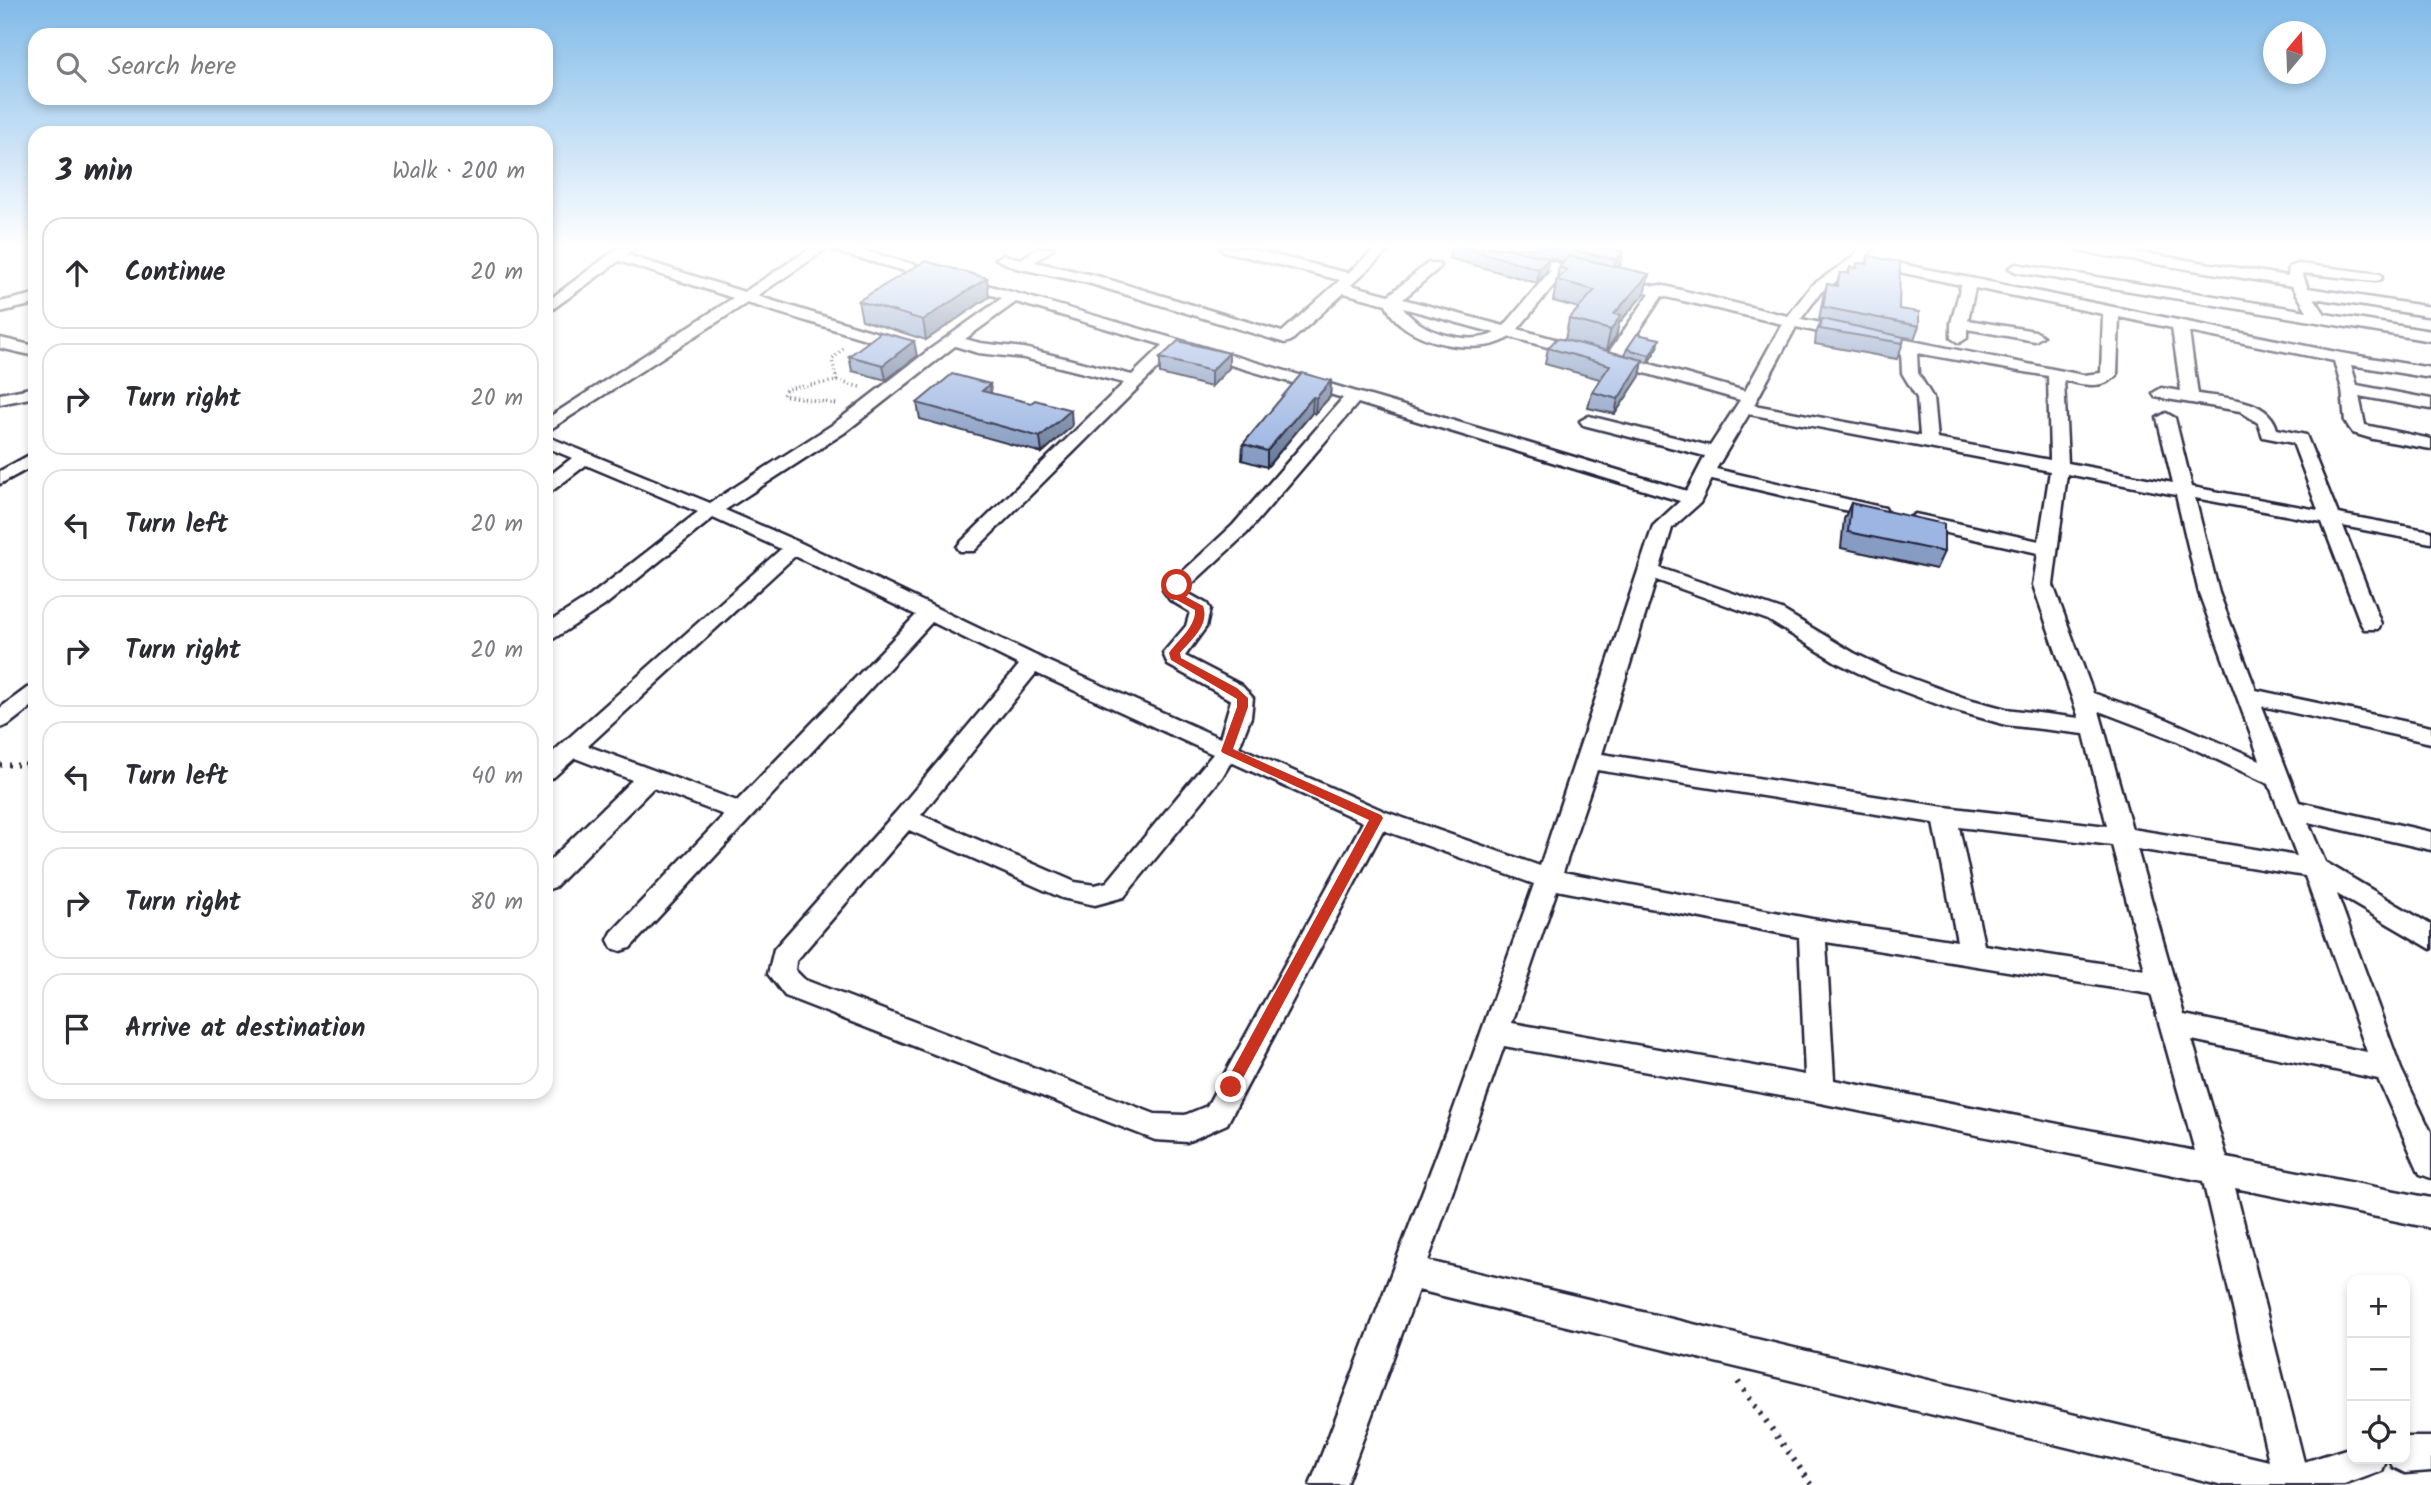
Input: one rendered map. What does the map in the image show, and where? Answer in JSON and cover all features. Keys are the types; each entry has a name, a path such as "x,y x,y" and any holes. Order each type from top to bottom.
{"street":[{"path":"553,422 714,317"},
{"path":"810,317 857,333 935,353"},
{"path":"553,629 597,601 712,510 804,453 985,317"},
{"path":"1078,317 1172,345 1270,351 1308,317"},
{"path":"1187,317 1270,351 1355,395 1693,499"},
{"path":"1399,317 1421,331 1476,342 1495,340 1519,317"},
{"path":"1457,317 1612,359 1747,403 2059,469 2431,537"},
{"path":"1612,359 1641,317"},
{"path":"1772,317 1909,348 1958,354 2094,381 2104,380 2109,375 2111,317"},
{"path":"1328,1485 1549,878 1663,526 1693,499 1795,317"},
{"path":"1958,354 1960,317"},
{"path":"1959,323 2022,317"},
{"path":"2034,369 2036,317"},
{"path":"2137,317 2431,373"},
{"path":"2310,317 2431,337"},
{"path":"2180,326 2190,398"},
{"path":"953,340 978,348 1024,353 1136,381"},
{"path":"0,343 28,349"},
{"path":"967,547 1172,345"},
{"path":"1909,348 1910,373 1924,398 1928,442"},
{"path":"2341,358 2350,390 2354,422 2360,429 2373,434 2431,444"},
{"path":"2056,373 2059,469 2043,585 2094,727 2162,984 2215,1169 2292,1484"},
{"path":"2350,390 2431,404"},
{"path":"0,399 28,393"},
{"path":"2161,393 2245,407 2266,421 2269,433 2300,439 2371,624"},
{"path":"905,818 1072,891 1095,895 1115,890 1214,771 1227,751 1242,707 1242,698 1233,690 1176,660 1174,653 1198,625 1201,616 1200,608 1177,596 1173,590 1240,529 1355,395"},
{"path":"2166,418 2209,593 2278,779 2315,868 2387,1069 2431,1164"},
{"path":"1589,421 1826,502 2048,549"},
{"path":"553,444 794,547 1032,663 1377,818 1549,878 1812,929 2162,984"},
{"path":"553,482 585,457"},
{"path":"0,479 28,461"},
{"path":"553,765 794,547"},
{"path":"1649,571 1775,615 1846,658 1881,675 1958,704 2006,717 2094,727"},
{"path":"621,940 929,613"},
{"path":"1032,663 905,818 783,957 781,974 795,988 1155,1127 1187,1129 1217,1115 1377,818"},
{"path":"2249,696 2431,736"},
{"path":"0,720 28,698"},
{"path":"2084,698 2139,715 2188,735 2278,779"},
{"path":"571,748 741,812"},
{"path":"1588,760 1945,816 2122,837 2315,868 2431,938"},
{"path":"553,873 650,778"},
{"path":"2292,809 2431,841"},
{"path":"1945,816 1972,953"},
{"path":"1812,929 1820,1090"},
{"path":"2173,1024 2387,1069"},
{"path":"1493,1032 1820,1090 2431,1213"},
{"path":"1407,1272 2292,1484 2354,1464"},
{"path":"2410,1455 2431,1454"}],"path":[{"path":"857,333 832,360 837,381 786,389 783,395 864,408"},
{"path":"0,765 28,765"},
{"path":"1711,1344 1812,1485"}],"building":[{"path":"1571,317 1619,317 1611,330 1569,319"},
{"path":"1875,317 1919,317 1919,326"},
{"path":"1822,319 1904,337 1903,343 1820,329"},
{"path":"881,332 914,341 883,365 849,356"},
{"path":"1637,334 1660,339 1650,355 1627,349"},
{"path":"1557,338 1643,360 1618,399 1592,392 1610,365 1548,348"},
{"path":"1178,341 1229,353 1211,371 1160,358"},
{"path":"1302,373 1331,381 1316,398 1313,397 1267,451 1243,444"},
{"path":"952,374 990,384 982,391 1031,403 1035,400 1071,410 1040,437 917,403"},
{"path":"1851,503 1944,524 1944,552 1848,532"}],"route":[{"path":"1177,585 1173,590 1177,596 1200,608 1201,616 1198,625 1174,653 1176,660 1233,690 1242,698 1242,707 1227,751 1377,818 1231,1087"}]}
